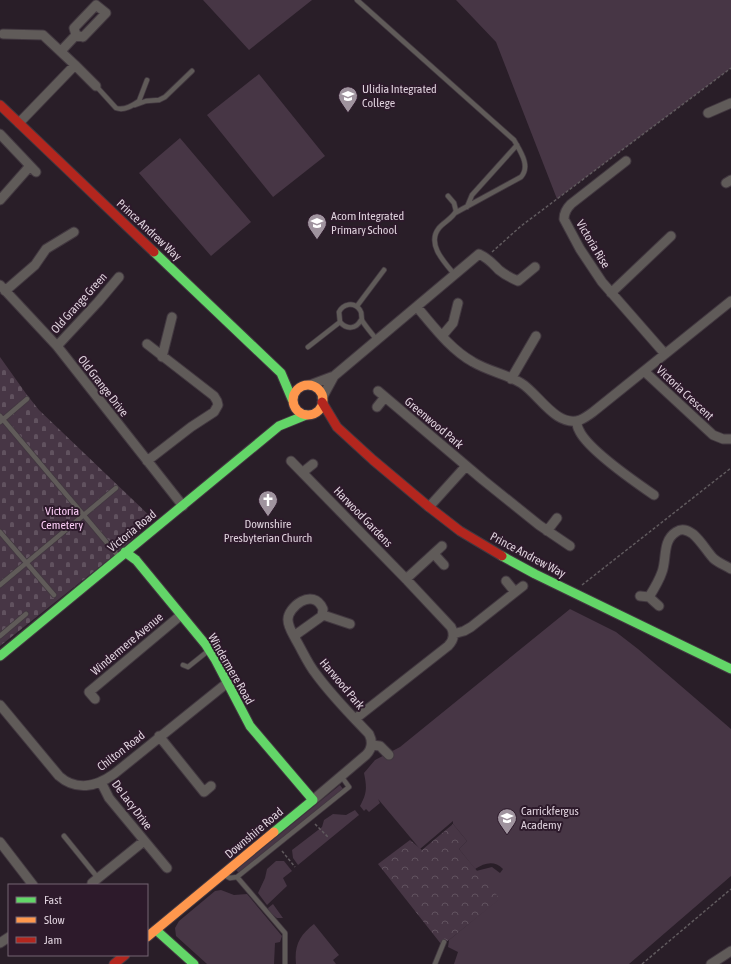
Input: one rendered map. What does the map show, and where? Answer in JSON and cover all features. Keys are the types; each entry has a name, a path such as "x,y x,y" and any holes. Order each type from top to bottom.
{"street":[{"path":"3,34 43,35 75,64 96,86"},
{"path":"61,51 76,35"},
{"path":"19,123 75,64"},
{"path":"708,113 731,103"},
{"name":"Prince Andrew Way","path":"0,105 272,363 281,374 293,401"},
{"path":"0,134 33,169 0,200"},
{"name":"Victoria Rise","path":"626,161 570,204 564,214 566,224 590,266 611,293 665,354"},
{"path":"3,288 35,265 46,249 74,232"},
{"path":"611,293 671,236"},
{"path":"334,376 322,400 319,410 308,415 298,411 293,401 296,390 334,376 479,254 487,257 508,277 518,280 535,267"},
{"name":"Old Grange Green","path":"57,346 120,277"},
{"name":"Old Grange Drive","path":"3,288 57,346 182,506"},
{"path":"417,307 442,336 473,362 512,379 529,389 553,413 565,419 577,421 594,412 731,301"},
{"path":"442,336 453,323 458,304"},
{"path":"162,357 172,317"},
{"path":"512,379 536,336"},
{"path":"147,344 214,396 218,405 215,411 191,427 147,461"},
{"name":"Victoria Crescent","path":"644,371 713,435 723,439 731,439"},
{"name":"Prince Andrew Way","path":"281,374 307,385"},
{"path":"307,385 319,390 322,400"},
{"name":"Greenwood Park","path":"378,391 466,466 547,531 570,546"},
{"path":"377,407 385,397"},
{"name":"Prince Andrew Way","path":"322,400 337,427 373,460 460,531 497,554 731,669"},
{"name":"Victoria Road","path":"279,426 293,401"},
{"name":"Prince Andrew Way","path":"308,415 337,427"},
{"name":"Victoria Road","path":"0,656 279,426 308,415"},
{"path":"577,421 582,435 598,452 629,478 654,495"},
{"name":"Harwood Gardens","path":"291,461 406,579 454,634"},
{"path":"302,472 312,464"},
{"name":"Greenwood Park","path":"429,507 466,466"},
{"path":"547,531 557,518"},
{"path":"659,606 644,597 662,571 665,550 669,539 679,530 687,531 692,534 703,544 713,558 731,569"},
{"path":"406,579 442,546"},
{"path":"434,554 444,565"},
{"name":"Windermere Road","path":"122,555 136,560 209,650 250,726 313,800"},
{"path":"506,581 515,592"},
{"path":"355,719 448,646 454,634 468,630 523,586"},
{"name":"Harwood Park","path":"322,615 324,612 318,601 307,599 294,607 289,613 288,620 294,636 316,674 369,734 372,745"},
{"name":"Windermere Avenue","path":"89,692 181,615"},
{"path":"294,636 319,620 322,615 350,624"},
{"name":"Chilton Road","path":"0,705 62,779 79,786 92,785 101,782 114,774 159,736 227,683"},
{"path":"159,736 204,792"},
{"path":"372,745 380,746 389,755"},
{"name":"Downshire Road","path":"148,936 366,755 372,745"},
{"name":"De Lacy Drive","path":"101,782 109,798 167,868"},
{"name":"De Lacy Drive","path":"95,880 144,841"},
{"path":"0,842 32,884"},
{"path":"156,930 194,964"},
{"path":"711,964 731,951"},
{"path":"114,964 124,956"}],"lane":[{"path":"357,0 514,140 525,166 525,171 519,179 455,213 438,229 435,238 437,251 455,275"},
{"path":"96,86 116,108 125,109 146,101 159,100 165,97 192,71"},
{"path":"134,105 139,101 147,80"},
{"path":"467,207 472,195 517,145"},
{"path":"448,196 456,208 455,213"},
{"path":"357,306 384,270"},
{"path":"361,320 356,326 349,328 346,327 340,322 339,312 342,307 351,304 357,306 361,312 361,320 377,341"},
{"path":"308,347 340,322"},
{"path":"27,399 1,419 83,514 122,555"},
{"path":"0,585 83,514 116,488"},
{"path":"0,532 54,595"},
{"path":"0,636 26,614"},
{"path":"183,664 188,667 209,650"},
{"path":"223,874 230,878 237,877 349,787 341,776"},
{"path":"64,836 95,880"},
{"path":"237,877 284,933 285,964"},
{"path":"435,964 444,942"}],"path":[{"path":"487,257 527,222 731,68"},
{"path":"573,592 731,468"},
{"path":"315,824 328,837"},
{"path":"282,851 295,867"},
{"path":"642,964 731,889"}],"green space":[{"path":"203,0 312,0 249,50"},
{"path":"456,0 731,0 731,68 557,199 496,42"},
{"path":"259,74 325,156 273,197 207,115"},
{"path":"180,138 251,222 211,256 139,173"},
{"name":"Victoria Cemetery","path":"0,357 39,410 153,519 122,549 0,646"},
{"name":"Carrickfergus Academy","path":"570,609 616,632 731,729 731,876 629,964 454,964 458,952 448,947 449,940 499,899 476,871 492,867 500,873 503,869 496,864 489,863 475,869 459,849 467,841 453,824 453,821 420,849 378,799 380,803 369,812 366,809 364,811 360,806 366,790 364,773 375,760 400,747"},
{"path":"340,785 343,789 241,872 236,870"},
{"path":"355,810 359,815 298,865 293,858 292,850 322,827 324,820 333,814 346,815"},
{"path":"453,824 467,841 459,849 500,899 449,940 441,944 378,864 410,840 422,850"},
{"path":"276,861 284,861 292,871 283,878 287,886 267,905 258,893 265,878 267,869"},
{"path":"221,890 234,895 247,894 282,936 280,942 275,943 274,964 207,964 176,936 175,928 179,921 215,891"},
{"path":"273,904 283,918 277,918 269,912 268,908"},
{"path":"314,924 339,955 333,960 336,964 296,964 296,951 299,941 305,932"}],"traffic: fast":[{"path":"154,252 281,373 292,399"},
{"path":"0,656 279,426 306,415"},
{"path":"125,552 136,560 206,645 215,659 250,726 313,800 274,832"},
{"path":"502,556 535,574 731,669"},
{"path":"156,930 194,964"}],"traffic: slow":[{"path":"308,385 319,389 323,400 319,411 308,415 297,411 293,400 297,389 308,385"},
{"path":"148,936 274,832"}],"traffic: jam":[{"path":"0,105 154,252"},
{"path":"322,402 337,427 373,460 460,531 502,556"},
{"path":"114,964 124,956"}],"place":[{"name":"Ulidia Integrated College","path":"348,113"},
{"name":"Acorn Integrated Primary School","path":"317,240"},
{"name":"Downshire Presbyterian Church","path":"268,517"},
{"name":"Carrickfergus Academy","path":"507,835"}]}
